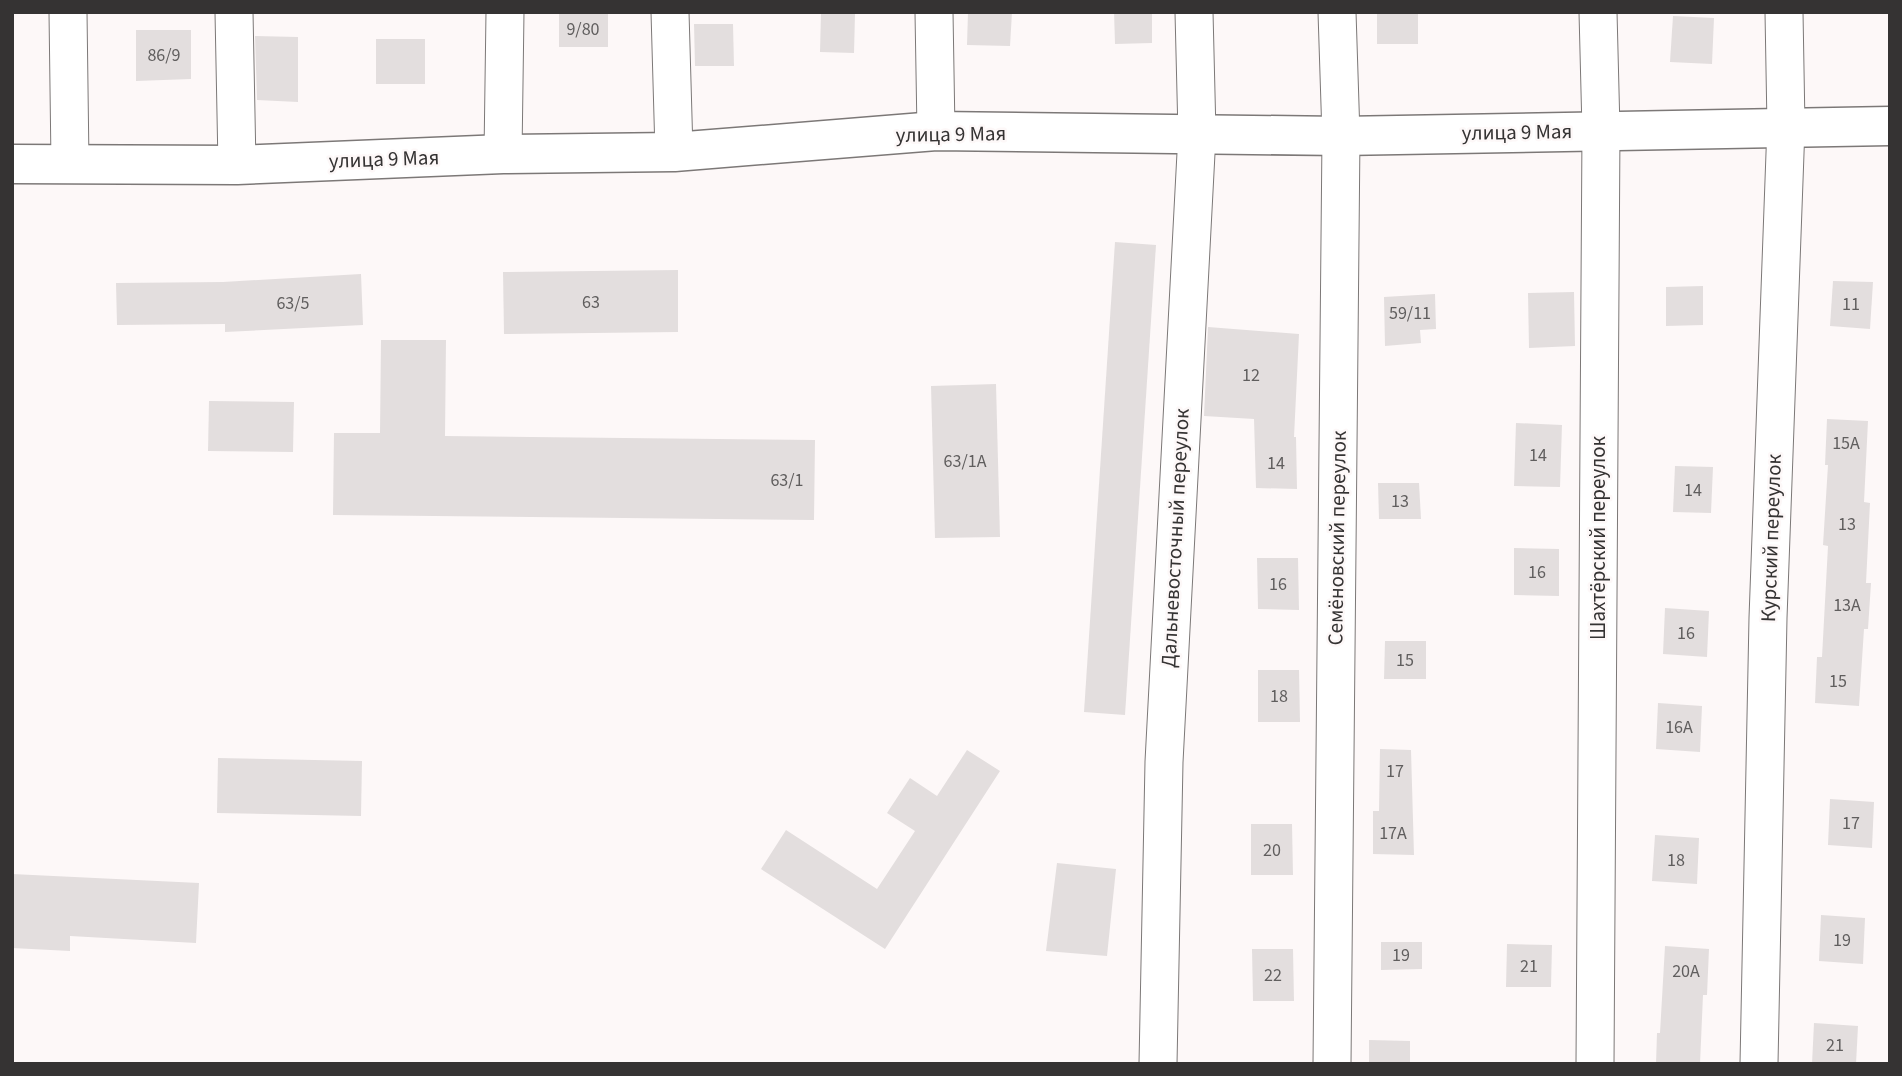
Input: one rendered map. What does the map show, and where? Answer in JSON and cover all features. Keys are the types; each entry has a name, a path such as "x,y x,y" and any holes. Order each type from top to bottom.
{"main road":[{"name":"улица 9 Мая","path":"12,164 237,165 503,154 674,152 936,131 1341,136 1890,126"}],"street":[{"path":"68,12 70,163"},
{"path":"234,12 237,165"},
{"path":"503,154 505,12"},
{"path":"670,12 674,152"},
{"path":"934,12 936,131"},
{"name":"Дальневосточный переулок","path":"1158,1064 1164,762 1197,134 1194,12"},
{"name":"Семёновский переулок","path":"1332,1064 1341,136 1337,12"},
{"name":"Шахтёрский переулок","path":"1595,1064 1601,130 1598,12"},
{"name":"Курский переулок","path":"1759,1064 1768,618 1786,126 1784,12"}],"building":[{"path":"559,12 608,12 608,47 559,47"},
{"path":"968,12 1012,12 1010,46 967,45"},
{"path":"1114,12 1152,12 1152,43 1115,44"},
{"path":"1377,12 1418,12 1418,44 1377,44"},
{"path":"821,13 855,14 854,53 820,52"},
{"path":"1673,16 1714,18 1712,64 1670,62"},
{"path":"694,24 733,24 734,66 695,66"},
{"path":"136,30 191,30 191,79 136,81"},
{"path":"255,36 298,37 298,102 257,100"},
{"path":"376,39 425,39 425,84 376,84"},
{"path":"1115,242 1156,245 1125,715 1084,712"},
{"path":"678,270 678,332 504,334 503,272"},
{"path":"361,274 363,325 225,332 225,324 117,325 116,283 223,282"},
{"path":"1833,281 1873,282 1870,329 1830,326"},
{"path":"1703,286 1703,325 1666,326 1666,287"},
{"path":"1574,292 1575,346 1529,348 1528,293"},
{"path":"1435,294 1436,329 1420,330 1421,343 1385,346 1384,297"},
{"path":"1208,327 1299,334 1294,437 1297,489 1256,488 1254,419 1204,416"},
{"path":"381,340 446,340 445,436 815,440 814,520 333,515 334,433 380,433"},
{"path":"996,384 1000,537 935,538 931,386"},
{"path":"209,401 294,402 293,452 208,451"},
{"path":"1827,419 1868,421 1864,502 1870,503 1866,583 1871,583 1868,629 1864,629 1859,706 1815,703 1817,657 1822,657 1828,546 1823,545 1828,465 1825,465"},
{"path":"1516,423 1562,425 1560,487 1514,486"},
{"path":"1675,466 1713,467 1711,513 1673,512"},
{"path":"1378,483 1419,483 1421,519 1379,519"},
{"path":"1514,548 1559,549 1559,596 1514,595"},
{"path":"1257,558 1298,558 1299,610 1258,609"},
{"path":"1665,608 1709,611 1707,657 1663,654"},
{"path":"1385,641 1426,641 1426,679 1384,679"},
{"path":"1258,670 1299,670 1300,722 1258,722"},
{"path":"1658,703 1702,706 1700,752 1656,749"},
{"path":"1380,749 1411,750 1414,855 1373,854 1373,811 1379,811"},
{"path":"967,750 1000,771 885,949 761,869 786,830 877,889 915,831 887,813 910,778 937,796"},
{"path":"218,758 362,761 361,816 217,813"},
{"path":"1830,799 1874,802 1872,848 1828,845"},
{"path":"1251,824 1292,824 1293,875 1251,875"},
{"path":"1655,835 1699,838 1697,884 1652,881"},
{"path":"1057,863 1116,869 1107,956 1046,951"},
{"path":"12,874 199,883 196,943 70,936 70,951 12,948"},
{"path":"1821,915 1865,918 1863,964 1819,961"},
{"path":"1381,942 1422,942 1422,969 1381,970"},
{"path":"1507,944 1552,945 1551,987 1506,987"},
{"path":"1665,946 1709,949 1707,995 1703,995 1700,1064 1656,1064"},
{"path":"1252,949 1293,949 1294,1001 1253,1001"},
{"path":"1814,1023 1858,1026 1856,1064 1812,1064"},
{"path":"1369,1040 1410,1041 1410,1064 1369,1064"}]}
